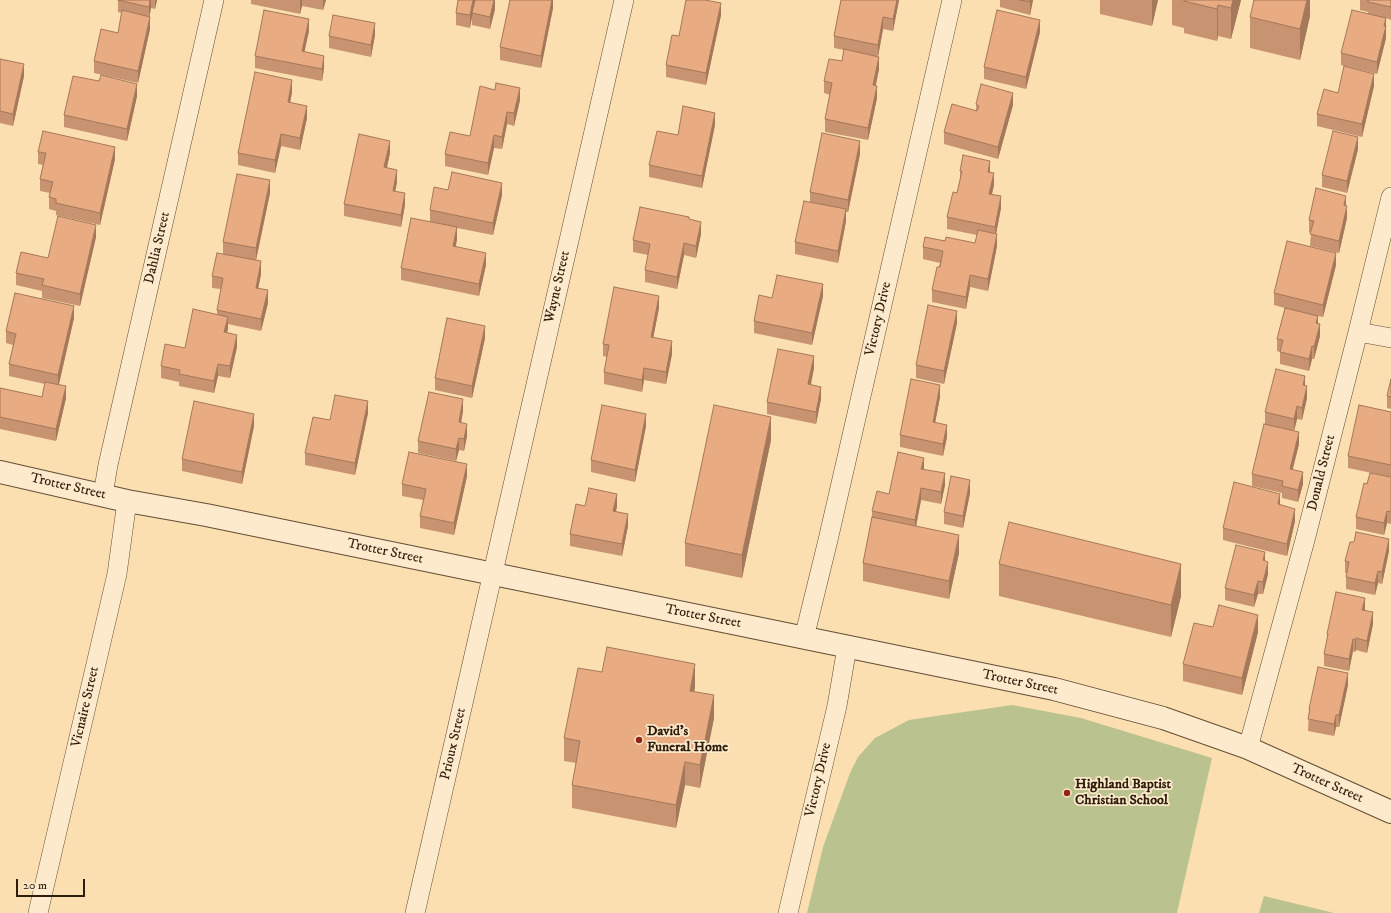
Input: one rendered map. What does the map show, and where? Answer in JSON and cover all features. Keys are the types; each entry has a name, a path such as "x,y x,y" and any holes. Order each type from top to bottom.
{"street":[{"name":"Dahlia Street","path":"103,496 108,466 214,0"},
{"name":"Wayne Street","path":"492,575 624,0"},
{"name":"Victory Drive","path":"804,638 828,540 952,0"},
{"name":"Donald Street","path":"1248,748 1305,540 1391,197"},
{"path":"1358,332 1391,338"},
{"name":"Trotter Street","path":"0,472 127,501 206,515 492,575 1054,689 1163,718 1248,748 1391,812"},
{"name":"Vicnaire Street","path":"38,913 117,574 127,501"},
{"name":"Prioux Street","path":"415,913 492,575"},
{"name":"Victory Drive","path":"788,913 837,706 847,647"}],"green space":[{"name":"Highland Baptist Christian School","path":"1012,705 1081,718 1212,758 1177,913 807,913 823,847 850,773 858,757 875,738 909,720"},
{"path":"1264,896 1334,913 1259,913"}],"building":[{"path":"118,0 150,0 149,7"},
{"path":"458,0 473,0 470,15 456,13"},
{"path":"475,0 494,0 490,17 472,13"},
{"path":"510,0 552,0 541,56 500,47"},
{"path":"686,0 705,0 721,3 706,73 666,65 672,35 679,36"},
{"path":"841,0 897,0 893,19 883,17 878,45 834,36"},
{"path":"1184,0 1233,0 1231,8 1218,5 1217,9"},
{"path":"1254,0 1307,0 1300,29 1250,17"},
{"path":"1368,0 1391,0 1391,7 1368,2"},
{"path":"122,10 150,17 138,71 94,61 101,29 118,33"},
{"path":"264,10 309,19 302,51 324,56 322,69 255,56"},
{"path":"997,10 1040,20 1026,77 984,67"},
{"path":"1352,10 1386,18 1384,26 1386,26 1377,62 1341,53"},
{"path":"333,15 375,23 371,45 329,36"},
{"path":"844,49 879,57 873,85 877,86 868,128 825,119 832,83 824,81 829,59 842,61"},
{"path":"0,59 24,64 13,114 0,111"},
{"path":"1344,66 1374,74 1362,124 1317,114 1324,89 1338,93"},
{"path":"255,72 292,80 288,102 307,106 300,138 281,134 275,160 238,153"},
{"path":"101,75 137,84 127,129 64,115 73,76 99,81"},
{"path":"496,83 520,88 514,113 507,112 502,137 494,135 488,163 445,154 450,132 470,136 480,86 495,90"},
{"path":"981,84 1013,93 998,147 944,132 952,104 977,111 979,106 976,104"},
{"path":"683,106 715,113 702,176 649,165 657,131 678,135"},
{"path":"43,131 115,147 100,213 56,203 56,199 49,197 53,182 40,179 46,153 38,152"},
{"path":"1333,131 1358,137 1347,181 1322,175"},
{"path":"822,133 860,141 848,200 810,192"},
{"path":"359,134 390,141 384,167 397,170 393,191 405,193 401,215 344,204"},
{"path":"963,155 990,161 988,172 994,173 989,194 1001,196 995,227 947,217 953,192 957,193 962,171 960,171"},
{"path":"452,172 502,183 493,223 430,210 434,187 448,190"},
{"path":"237,174 270,180 256,248 223,242"},
{"path":"1316,188 1346,196 1344,205 1347,206 1339,241 1310,234 1314,221 1309,220"},
{"path":"804,201 846,209 838,251 795,242"},
{"path":"640,207 689,217 689,219 701,222 696,246 684,243 677,277 645,270 650,244 633,240"},
{"path":"58,216 96,225 80,294 42,285 44,279 16,273 21,252 48,258"},
{"path":"411,218 457,227 453,246 486,253 479,284 401,268"},
{"path":"978,230 997,234 988,279 970,275 966,297 932,290 937,267 940,267 943,251 923,247 925,237 945,241 946,237 975,243"},
{"path":"1287,241 1336,253 1323,305 1274,293"},
{"path":"217,253 261,261 256,288 268,290 261,319 217,310 223,278 212,276"},
{"path":"777,275 823,284 812,333 754,321 759,295 772,298"},
{"path":"614,287 659,296 651,337 672,341 666,372 644,368 642,380 604,372 609,345 603,344"},
{"path":"15,293 74,306 58,375 9,364 16,334 6,331"},
{"path":"928,305 957,311 944,371 916,365"},
{"path":"1285,308 1318,316 1316,323 1320,324 1309,359 1280,352 1283,340 1277,339"},
{"path":"193,309 228,317 224,332 237,335 230,366 218,364 214,381 179,374 180,370 161,366 165,344 185,348"},
{"path":"447,318 485,326 472,386 435,378"},
{"path":"778,349 814,356 808,384 821,387 816,412 767,402"},
{"path":"1276,369 1305,376 1303,385 1307,386 1302,408 1297,406 1294,419 1265,412"},
{"path":"911,379 940,385 933,422 947,425 943,444 900,435"},
{"path":"1391,379 1391,397 1387,396"},
{"path":"45,382 66,386 56,429 0,417 0,388 42,397"},
{"path":"429,392 463,399 459,422 467,424 464,439 459,438 456,449 418,441"},
{"path":"335,395 368,401 355,463 305,453 313,417 330,420"},
{"path":"194,401 254,414 242,472 182,459"},
{"path":"602,405 646,414 635,470 591,460"},
{"path":"714,405 771,417 742,555 685,543"},
{"path":"1359,405 1391,412 1391,465 1348,456"},
{"path":"1264,424 1299,432 1290,469 1303,472 1298,490 1282,486 1283,481 1252,474"},
{"path":"409,452 467,464 454,523 420,516 426,489 402,484"},
{"path":"898,452 924,458 921,469 945,473 941,492 921,488 915,520 872,511 877,491 889,494"},
{"path":"1370,473 1391,477 1391,512 1387,511 1384,523 1356,517 1364,483 1367,484"},
{"path":"951,476 970,480 963,516 944,512"},
{"path":"1234,482 1280,494 1278,504 1295,509 1287,544 1223,528"},
{"path":"589,488 617,494 613,511 628,514 622,544 570,534 576,504 585,506"},
{"path":"872,517 959,535 949,581 863,563"},
{"path":"1009,522 1181,564 1171,605 999,564"},
{"path":"1356,532 1389,539 1382,572 1378,571 1375,583 1346,577 1349,562 1345,561 1350,542 1354,542"},
{"path":"1236,545 1265,552 1263,560 1268,562 1263,582 1258,581 1254,595 1225,588"},
{"path":"1336,592 1365,598 1362,610 1373,612 1367,641 1356,638 1355,640 1353,639 1349,659 1324,654"},
{"path":"1219,605 1258,615 1242,678 1183,664 1194,623 1213,627"},
{"name":"David's Funeral Home","path":"607,647 695,664 690,691 714,695 700,765 685,762 676,805 572,785 580,741 564,738 578,668 602,672"},
{"path":"1318,667 1348,673 1339,715 1336,715 1334,724 1308,719"}],"place":[{"name":"David's Funeral Home","path":"639,740"},
{"name":"Highland Baptist Christian School","path":"1067,793"}]}
